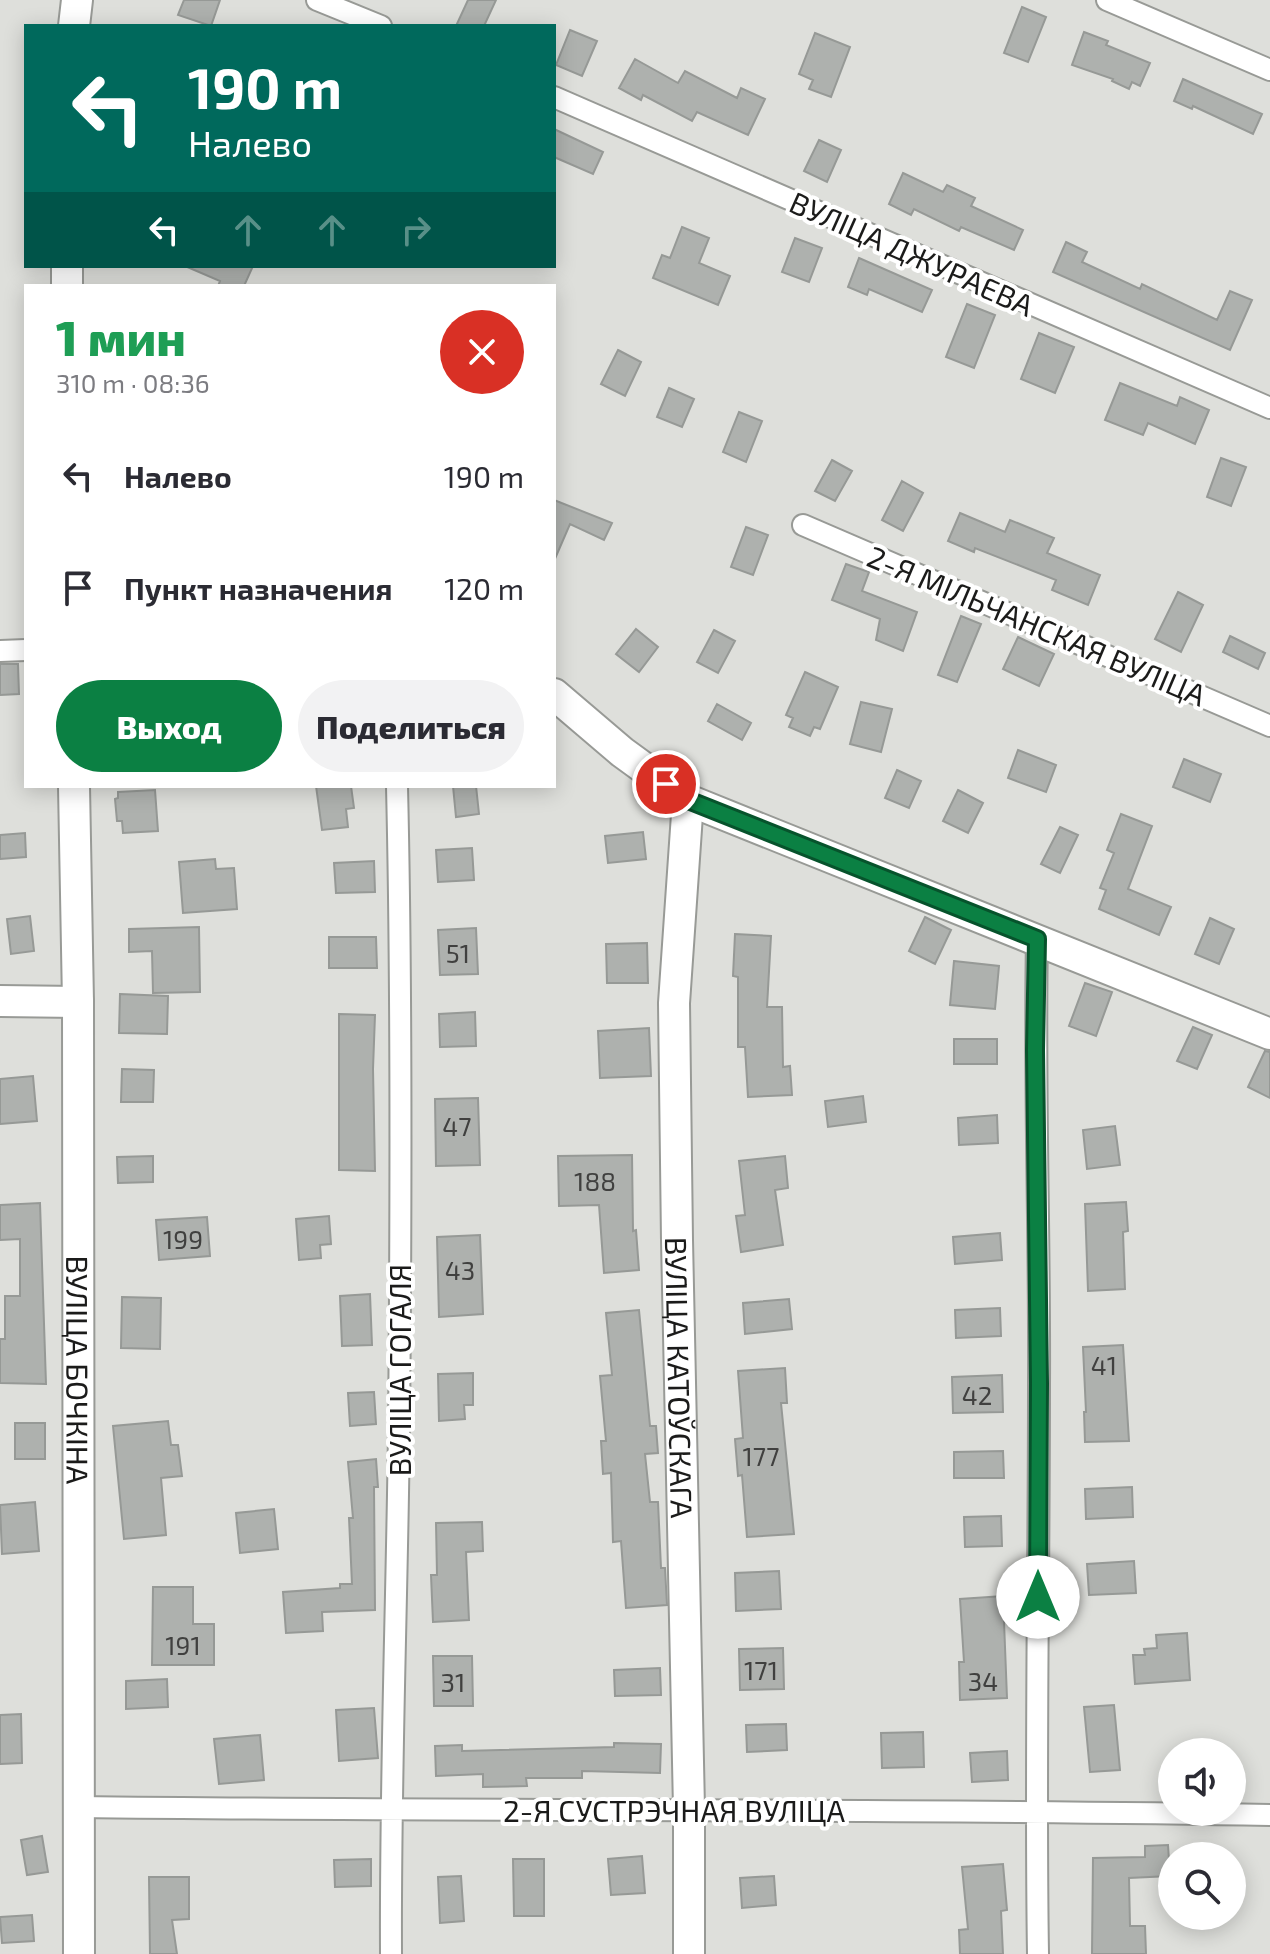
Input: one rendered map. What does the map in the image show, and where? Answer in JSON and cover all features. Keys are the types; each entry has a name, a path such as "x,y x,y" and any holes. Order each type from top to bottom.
{"street":[{"path":"74,24 77,0"},
{"path":"317,0 376,24"},
{"path":"1107,0 1270,70"},
{"name":"ВУЛІЦА ДЖУРАЕВА","path":"556,98 1270,408"},
{"name":"2-Я МІЛЬЧАНСКАЯ ВУЛІЦА","path":"803,525 1270,726"},
{"path":"0,651 24,650"},
{"path":"556,696 622,752 688,800 1270,1034"},
{"name":"ВУЛІЦА БОЧКІНА","path":"74,788 78,1002 79,1954"},
{"name":"ВУЛІЦА ГОГАЛЯ","path":"391,1954 390,1811 399,1429 400,897 397,788"},
{"name":"ВУЛІЦА КАТОЎСКАГА","path":"688,800 674,1003 689,1954"},
{"path":"1037,939 1038,1954"},
{"path":"0,1001 78,1002"},
{"name":"2-Я СУСТРЭЧНАЯ ВУЛІЦА","path":"78,1807 390,1811 1036,1811 1270,1815"}],"building":[{"path":"184,0 220,0 212,24 178,15"},
{"path":"468,0 496,0 485,24 457,24"},
{"path":"1022,7 1046,17 1028,62 1004,53"},
{"path":"570,30 597,41 582,76 556,65"},
{"path":"1084,32 1108,41 1106,45 1150,63 1140,86 1132,82 1129,89 1113,79 1072,65"},
{"path":"815,33 850,47 831,97 809,89 813,80 799,74"},
{"path":"635,59 678,83 685,71 737,98 741,88 765,99 748,135 697,112 692,121 643,95 641,100 619,88"},
{"path":"1183,79 1262,114 1253,134 1193,106 1192,109 1174,101"},
{"path":"556,130 603,152 593,174 556,158"},
{"path":"819,140 841,150 827,182 804,171"},
{"path":"903,173 943,192 947,185 975,198 971,206 1023,230 1014,250 961,227 959,231 914,209 911,215 889,204"},
{"path":"682,227 709,238 699,263 730,276 718,305 653,278 662,255 670,258"},
{"path":"795,238 822,248 809,282 782,272"},
{"path":"1066,242 1087,252 1082,262 1140,289 1142,284 1217,320 1230,291 1252,300 1230,350 1053,272"},
{"path":"859,258 932,290 922,312 869,289 867,295 848,287"},
{"path":"190,268 252,268 245,284 219,284 220,281"},
{"path":"967,304 995,315 974,368 946,357"},
{"path":"1039,333 1074,347 1055,393 1021,379"},
{"path":"618,350 641,362 625,396 601,384"},
{"path":"1120,383 1177,406 1180,397 1209,410 1195,444 1148,423 1143,435 1105,420"},
{"path":"669,388 694,399 682,427 657,417"},
{"path":"739,412 762,421 746,462 723,452"},
{"path":"1221,458 1246,467 1231,506 1207,497"},
{"path":"832,460 852,471 835,501 815,491"},
{"path":"902,481 923,493 903,531 882,520"},
{"path":"556,501 612,523 604,540 570,524 556,556"},
{"path":"960,513 1005,532 1010,520 1054,538 1047,553 1100,575 1088,605 1052,590 1056,580 975,548 974,552 948,541"},
{"path":"746,527 768,535 753,575 731,567"},
{"path":"846,564 869,572 862,591 917,612 903,651 876,640 880,619 832,600"},
{"path":"1178,592 1203,605 1181,652 1155,639"},
{"path":"961,616 981,624 957,682 938,675"},
{"path":"636,629 658,647 639,672 616,654"},
{"path":"714,630 735,641 718,673 697,662"},
{"path":"1230,636 1265,653 1258,669 1223,652"},
{"path":"1018,637 1054,654 1039,686 1003,669"},
{"path":"0,664 18,664 19,694 0,695"},
{"path":"805,672 838,687 820,729 814,727 810,736 789,727 793,718 786,715"},
{"path":"861,702 892,709 881,752 850,744"},
{"path":"717,704 751,723 742,740 708,721"},
{"path":"1018,750 1056,765 1046,792 1008,778"},
{"path":"1184,759 1221,774 1210,802 1173,787"},
{"path":"897,770 921,781 909,808 885,798"},
{"path":"316,788 351,788 354,808 346,809 348,827 322,830"},
{"path":"453,788 476,788 479,814 456,817"},
{"path":"155,790 158,831 123,833 122,821 117,821 115,799 118,792"},
{"path":"958,790 983,803 968,833 943,821"},
{"path":"1121,814 1152,826 1128,889 1171,907 1159,935 1099,909 1106,890 1100,888 1114,853 1107,850"},
{"path":"1060,827 1078,835 1060,873 1041,864"},
{"path":"643,832 646,859 608,863 605,836"},
{"path":"25,833 26,857 0,859 0,835"},
{"path":"472,848 474,880 438,882 436,850"},
{"path":"215,859 216,869 234,868 237,909 183,913 179,862"},
{"path":"374,861 375,892 336,893 334,863"},
{"path":"30,916 34,951 11,954 7,919"},
{"path":"925,917 951,930 935,964 909,951"},
{"path":"1210,918 1234,929 1219,964 1195,954"},
{"path":"199,927 200,992 153,993 152,951 129,952 129,929"},
{"path":"476,928 478,974 440,975 438,930"},
{"path":"735,934 771,936 767,1007 782,1007 783,1067 790,1066 792,1095 748,1097 745,1047 738,1047 738,977 733,976"},
{"path":"329,937 376,937 377,968 329,968"},
{"path":"647,943 648,983 607,983 606,944"},
{"path":"954,961 999,966 995,1009 950,1005"},
{"path":"1085,983 1112,992 1096,1036 1069,1026"},
{"path":"120,994 168,996 167,1034 119,1033"},
{"path":"475,1012 476,1046 440,1047 439,1014"},
{"path":"339,1014 375,1015 375,1171 339,1170"},
{"path":"1193,1027 1212,1035 1197,1069 1177,1061"},
{"path":"649,1028 651,1076 600,1078 598,1031"},
{"path":"954,1039 997,1039 997,1064 954,1064"},
{"path":"1265,1051 1270,1052 1270,1098 1248,1087"},
{"path":"122,1069 154,1070 153,1102 121,1102"},
{"path":"33,1076 37,1121 0,1124 0,1079"},
{"path":"863,1096 866,1122 828,1127 825,1101"},
{"path":"478,1098 480,1165 436,1166 435,1099"},
{"path":"997,1115 998,1143 959,1145 958,1118"},
{"path":"1115,1126 1120,1165 1087,1169 1083,1130"},
{"path":"632,1155 633,1231 636,1230 639,1270 604,1273 599,1205 559,1206 558,1156"},
{"path":"153,1156 153,1182 118,1183 117,1157"},
{"path":"785,1156 788,1188 775,1190 783,1245 741,1252 736,1216 745,1215 739,1161"},
{"path":"1126,1202 1128,1231 1123,1232 1125,1289 1088,1291 1085,1204"},
{"path":"40,1203 46,1384 0,1383 0,1339 5,1339 5,1296 20,1296 20,1239 0,1240 0,1205"},
{"path":"329,1216 331,1244 320,1245 321,1258 299,1260 296,1219"},
{"path":"207,1217 210,1256 159,1260 156,1220"},
{"path":"1000,1233 1002,1260 955,1264 953,1237"},
{"path":"480,1235 483,1314 439,1317 437,1237"},
{"path":"370,1294 372,1345 342,1346 340,1296"},
{"path":"122,1297 161,1298 160,1349 121,1348"},
{"path":"789,1299 792,1329 745,1334 743,1303"},
{"path":"1000,1308 1001,1336 956,1338 955,1310"},
{"path":"639,1310 650,1426 656,1426 658,1453 645,1454 650,1502 658,1502 661,1568 665,1568 667,1605 626,1608 621,1541 613,1542 611,1473 603,1474 601,1441 606,1441 600,1376 612,1375 606,1313"},
{"path":"1123,1345 1129,1441 1085,1442 1083,1347"},
{"path":"785,1368 787,1403 781,1403 794,1534 747,1537 742,1475 738,1476 735,1439 743,1438 738,1371"},
{"path":"473,1373 473,1405 464,1405 465,1419 439,1421 438,1374"},
{"path":"1002,1375 1003,1412 953,1413 952,1377"},
{"path":"374,1392 376,1424 350,1426 348,1393"},
{"path":"168,1421 171,1445 178,1445 182,1476 161,1478 166,1535 124,1539 113,1426"},
{"path":"15,1423 45,1423 45,1459 15,1459"},
{"path":"1003,1451 1004,1478 954,1478 954,1452"},
{"path":"376,1459 375,1610 322,1612 323,1631 286,1633 283,1592 340,1588 340,1584 352,1584 349,1518 353,1518 348,1462"},
{"path":"1132,1487 1133,1517 1086,1519 1085,1489"},
{"path":"35,1502 39,1551 2,1554 0,1505"},
{"path":"274,1509 278,1549 240,1553 236,1513"},
{"path":"1001,1516 1002,1546 965,1547 964,1517"},
{"path":"482,1522 483,1551 466,1552 469,1620 433,1622 431,1575 437,1575 436,1523"},
{"path":"1134,1561 1136,1593 1089,1595 1087,1564"},
{"path":"779,1571 781,1609 736,1611 735,1573"},
{"path":"153,1587 193,1587 193,1624 214,1624 214,1665 152,1665"},
{"path":"1003,1596 1007,1698 960,1700 959,1662 964,1662 960,1599"},
{"path":"1187,1633 1190,1680 1135,1684 1133,1655 1145,1655 1144,1649 1157,1648 1156,1635"},
{"path":"783,1648 784,1689 740,1690 739,1649"},
{"path":"433,1656 472,1656 473,1706 434,1706"},
{"path":"660,1668 661,1695 615,1696 614,1670"},
{"path":"167,1679 168,1707 126,1709 126,1681"},
{"path":"1114,1705 1120,1770 1090,1772 1084,1707"},
{"path":"374,1708 378,1758 339,1761 336,1710"},
{"path":"21,1714 22,1763 0,1764 0,1715"},
{"path":"786,1724 787,1750 747,1752 746,1725"},
{"path":"923,1732 924,1767 882,1768 881,1733"},
{"path":"260,1735 264,1780 219,1784 214,1739"},
{"path":"614,1743 661,1744 660,1773 582,1771 582,1778 526,1778 527,1786 483,1787 483,1774 436,1776 435,1746 462,1745 462,1751 614,1747"},
{"path":"1007,1751 1008,1780 972,1782 970,1753"},
{"path":"42,1836 48,1872 27,1875 21,1840"},
{"path":"1158,1845 1158,1877 1129,1878 1130,1926 1145,1926 1146,1954 1092,1954 1093,1858 1145,1857 1145,1846"},
{"path":"642,1856 645,1893 611,1895 608,1859"},
{"path":"371,1859 371,1886 335,1887 334,1860"},
{"path":"513,1859 544,1859 544,1916 514,1916"},
{"path":"1003,1864 1007,1910 1001,1911 1003,1954 960,1954 959,1930 968,1929 962,1867"},
{"path":"461,1876 464,1921 440,1923 438,1877"},
{"path":"774,1876 776,1905 742,1908 740,1878"},
{"path":"149,1877 189,1877 189,1919 172,1920 177,1954 150,1954"},
{"path":"32,1915 34,1941 2,1943 0,1917"}],"route":[{"path":"666,784 688,800 1037,939 1038,1597"}]}
